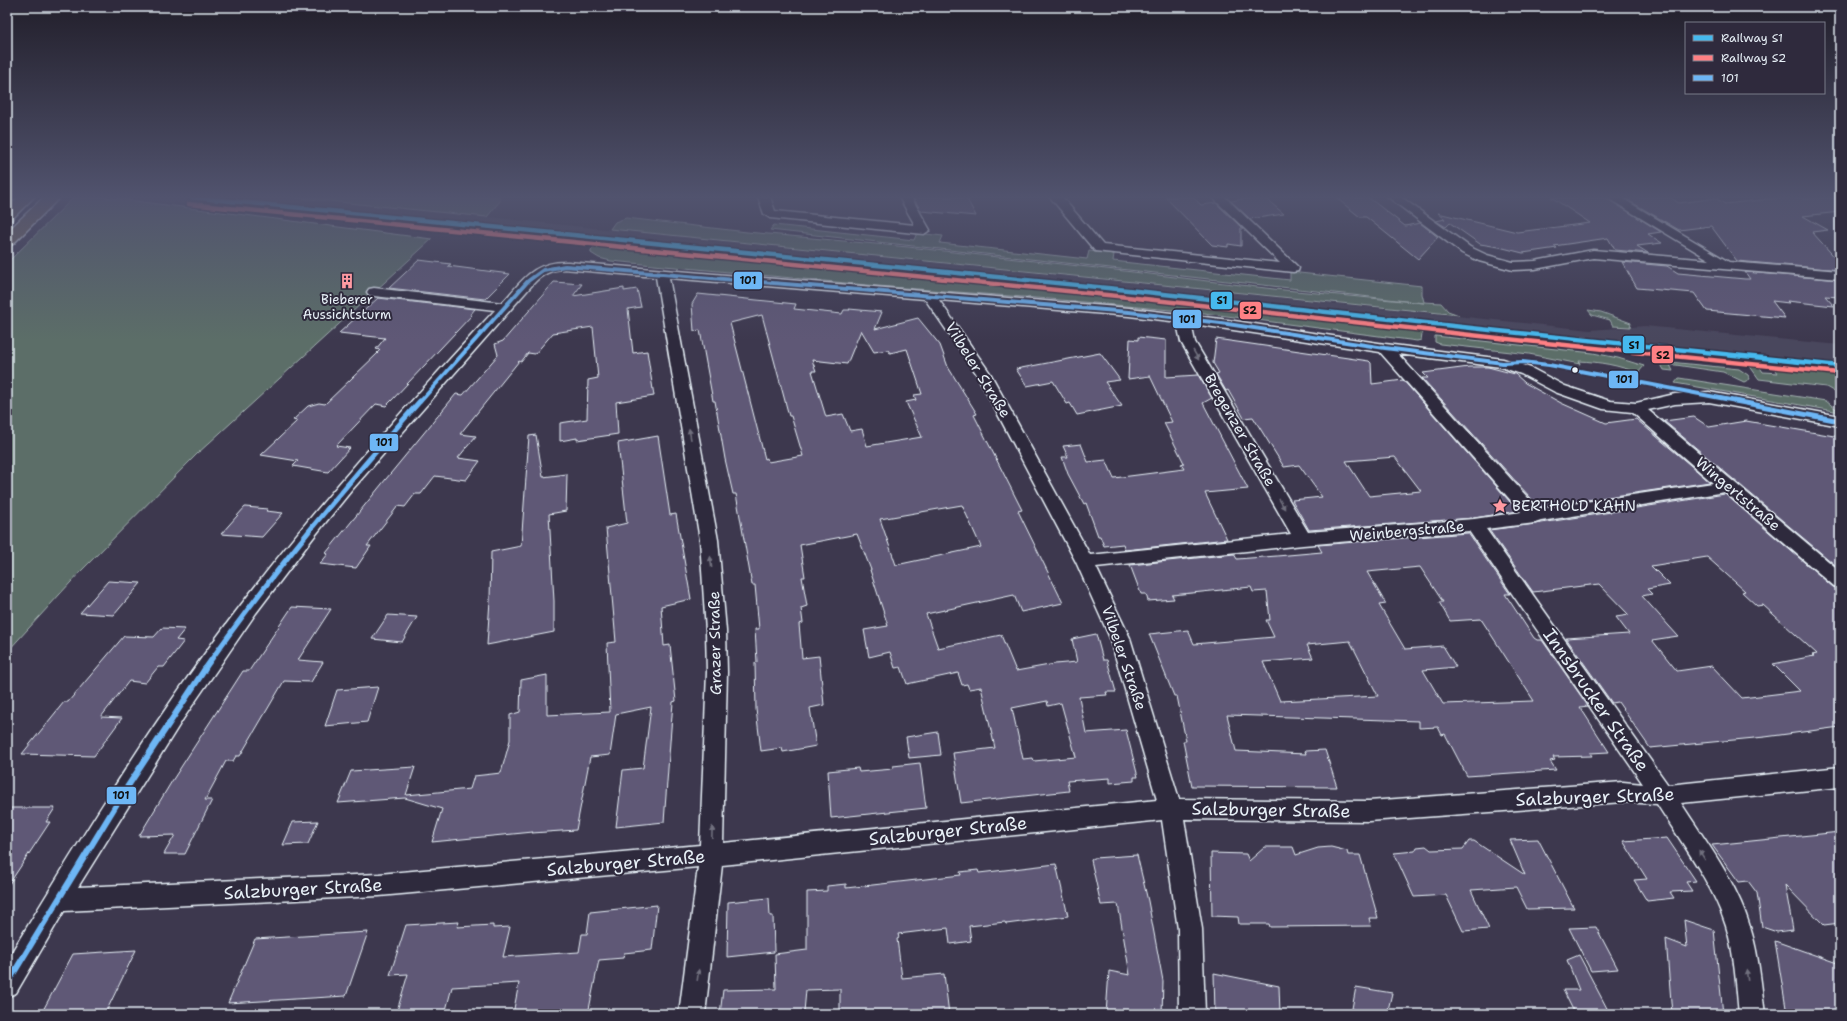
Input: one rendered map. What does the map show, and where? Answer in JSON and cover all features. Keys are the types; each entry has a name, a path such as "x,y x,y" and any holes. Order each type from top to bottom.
{"street":[{"path":"1096,245 1099,248 1292,268 1268,245"},
{"path":"1458,245 1465,250 1493,261 1524,266 1593,254 1840,275"},
{"path":"1693,245 1727,265"},
{"path":"7,984 57,900 165,728 212,659 288,557 342,491 505,307 533,276 548,268 560,266 1089,309 1187,319 1385,348 1503,363 1526,371 1560,389 1608,406 1636,408 1675,399 1709,397 1840,421"},
{"name":"Grazer Straße","path":"662,275 709,540 713,578 717,672 711,855 702,948 692,1014"},
{"path":"374,292 505,307"},
{"name":"Vilbeler Straße","path":"930,296 995,394 1085,562 1120,638 1170,809 1181,866 1190,928 1192,1014"},
{"name":"Bregenzer Straße","path":"1187,319 1185,328 1188,342 1303,539"},
{"path":"1385,348 1534,517"},
{"name":"Wingertstraße","path":"1636,408 1840,581"},
{"name":"Weinbergstraße","path":"1085,562 1303,539 1474,525 1728,486"},
{"name":"Innsbrucker Straße","path":"1474,525 1663,795 1717,879 1730,906 1745,954 1752,1014"},
{"name":"Salzburger Straße","path":"57,900 379,885 711,855 1170,809 1348,811 1623,792 1663,795 1840,777"}],"shaded area":[{"path":"623,245 759,245 1590,330 1645,326 1840,345 1840,374"}],"green space":[{"path":"26,245 426,245 197,454 81,571 7,652 7,263"},
{"path":"596,245 623,245 1437,330 1427,330 1422,334 1421,340 1417,341 1204,313 1050,299 878,286 611,261 599,258 591,253"},
{"path":"764,245 883,245 1274,289 1424,303 901,245 955,245 1087,259 1089,251 1114,254 1113,261 1290,280 1290,272 1422,286 1424,302 1441,303 1448,311 1459,315"},
{"path":"1588,310 1601,312 1631,323 1630,327 1613,326 1610,320 1592,315"},
{"path":"1435,336 1593,353 1618,358 1644,366 1638,373 1602,363 1579,361 1580,364 1529,354 1440,344 1435,342"},
{"path":"1659,361 1739,369 1748,375 1750,379 1744,382 1723,372 1676,365 1670,365 1673,371 1664,370"},
{"path":"1749,365 1759,366 1763,372 1778,373 1774,367 1840,374 1840,395 1826,387 1759,379"},
{"path":"1679,378 1826,401 1840,412 1675,383"}],"building":[{"path":"1212,245 1228,245 1228,247"},
{"path":"1400,245 1431,245 1418,259"},
{"path":"1484,245 1563,245 1554,246 1557,248 1523,253"},
{"path":"1612,245 1648,245 1637,246 1648,253 1615,250"},
{"path":"1725,245 1823,245 1840,263 1840,270 1737,261"},
{"path":"419,260 451,264 448,266 510,274 485,299 389,288"},
{"path":"1622,262 1667,266 1678,273 1745,279 1750,279 1745,272 1840,280 1840,297 1825,296 1834,306 1787,301 1789,303 1772,301 1785,318 1707,311 1694,293 1637,288"},
{"path":"554,282 582,284 573,296 624,288 624,291 637,289 641,307 628,309 633,353 647,351 654,396 616,402 618,434 560,441 560,423 587,419 588,380 598,378 593,327 553,333 535,354 528,353 521,362 519,361 460,434 476,436 458,458 480,461 466,480 435,476 421,494 415,494 405,507 398,506 367,546 371,546 356,568 320,564 328,554 326,553 456,394 463,395 498,355 495,344 503,341"},
{"path":"698,294 796,304 794,309 842,314 844,310 850,310 849,309 882,312 875,329 918,318 940,345 948,367 977,414 974,415 1022,510 1018,511 1063,603 1021,612 1014,595 926,614 938,648 1001,635 1016,671 1055,664 1077,662 1072,639 1096,634 1103,660 1107,660 1116,692 1106,692 1107,695 1079,697 1086,733 1126,730 1138,777 1134,777 1134,781 1110,783 1110,778 1067,781 1069,791 961,803 953,753 995,748 981,687 969,689 967,684 962,685 958,673 907,684 901,667 895,668 890,652 869,657 864,630 888,626 871,570 857,534 800,545 805,577 802,577 807,606 801,608 803,623 799,624 802,658 819,656 824,705 810,708 816,746 783,752 782,748 761,751 756,709 755,663 757,662 755,629 759,629 755,585 752,585 736,494 733,494 725,459 715,401 713,401 700,330 694,331 692,304","holes":["762,315 789,416 791,416 803,456 768,462 767,458 765,459 730,323","861,330 874,352 888,350 890,353 907,349 922,394 914,395 916,400 906,402 922,437 867,446 862,429 850,431 843,414 826,417 812,371 816,371 812,360 847,364","962,505 981,547 896,565 880,519","1047,701 1048,706 1061,703 1076,757 1034,761 1033,758 1023,759 1012,708"]},
{"path":"378,298 475,309 470,315 472,315 386,406 376,404 336,446 350,448 328,472 293,466 298,461 261,455 297,421 293,420 308,406 319,403 325,404 378,353 380,350 376,349 385,338 339,333"},
{"path":"1138,337 1166,340 1166,377 1198,375 1212,398 1203,403 1248,489 1205,493 1227,539 1125,550 1123,544 1104,546 1100,536 1098,536 1086,503 1084,504 1068,474 1062,457 1068,457 1063,446 1081,444 1088,462 1106,460 1114,478 1184,469 1181,464 1184,463 1164,423 1172,422 1150,376 1128,379 1130,339 1138,340"},
{"path":"1216,339 1369,361 1371,363 1372,384 1403,380 1518,511 1474,518 1309,530 1292,500 1322,497 1299,465 1284,467 1253,417 1244,418 1228,390 1226,391 1216,374 1219,373 1213,363","holes":["1395,457 1421,491 1369,496 1346,461"]},
{"path":"1100,353 1120,380 1105,382 1122,406 1077,415 1070,403 1067,404 1053,381 1027,386 1016,369"},
{"path":"1469,367 1488,367 1515,374 1525,383 1561,403 1606,423 1636,419 1710,482 1539,507 1422,378 1428,378 1423,373"},
{"path":"1694,417 1709,427 1746,421 1840,437 1840,569 1664,421"},
{"path":"536,435 543,477 567,474 566,511 549,514 554,601 554,632 487,645 491,552 521,546 529,436"},
{"path":"658,436 670,515 676,514 691,599 661,606 664,646 670,645 676,701 673,702 664,822 616,827 623,770 643,768 651,707 616,714 610,755 590,757 576,830 532,833 533,832 432,842 442,809 405,798 338,803 351,771 415,767 406,795 470,789 474,776 501,773 510,740 510,715 520,712 521,680 547,675 547,715 610,712 607,643 616,642 606,528 627,523 618,443"},
{"path":"1725,494 1833,587 1840,589 1840,727 1765,737 1650,748 1618,702 1612,703 1566,638 1629,634 1616,617 1629,615 1599,584 1533,592 1489,530","holes":["1707,557 1745,591 1742,592 1757,606 1763,605 1817,654 1812,655 1814,656 1773,664 1800,691 1742,698 1712,666 1677,671 1652,640 1678,636 1642,596 1652,594 1647,589 1670,585 1651,566"]},
{"path":"245,507 268,509 266,511 283,513 262,537 221,534"},
{"path":"1468,533 1510,594 1505,594 1534,638 1537,640 1542,640 1588,706 1580,707 1609,752 1590,753 1592,756 1553,757 1555,760 1550,761 1556,770 1467,776 1445,734 1442,735 1438,727 1419,728 1419,721 1227,715 1236,751 1306,754 1305,751 1325,750 1337,787 1192,786 1183,741 1186,741 1177,696 1174,696 1149,634 1188,630 1194,644 1274,637 1266,620 1270,620 1267,591 1253,592 1251,587 1172,595 1174,599 1148,601 1146,594 1141,594 1130,565 1234,554 1237,559 1322,552 1318,545","holes":["1420,567 1443,602 1439,602 1450,621 1481,619 1534,701 1443,704 1423,670 1456,667 1443,646 1405,649 1379,605 1386,604 1367,572","1350,641 1378,696 1280,701 1263,662 1313,658 1307,645"]},
{"path":"108,581 141,583 114,615 80,613"},
{"path":"292,607 331,609 298,660 323,662 311,682 284,681 240,756 236,756 233,761 226,761 205,800 212,800 185,854 164,854 175,835 139,836 172,781 243,671 249,671"},
{"path":"388,615 417,617 402,642 372,639"},
{"path":"162,628 185,629 176,640 184,641 164,667 158,667 145,683 129,681 101,717 122,718 94,756 22,754 64,702 68,702 124,636 154,637"},
{"path":"378,687 367,722 325,726 337,690"},
{"path":"938,732 941,755 909,758 906,737"},
{"path":"920,763 926,808 831,818 828,771 858,768 859,772 893,769 893,766"},
{"path":"7,808 55,808 46,822 50,822 7,887"},
{"path":"318,821 308,844 283,845 293,822"},
{"path":"1840,832 1840,923 1824,925 1785,885 1793,930 1777,932 1762,927 1757,893 1748,881 1739,882 1712,845"},
{"path":"1667,838 1696,881 1686,882 1692,891 1670,892 1674,898 1647,901 1634,880 1647,879 1623,841"},
{"path":"1538,839 1574,908 1527,909 1516,887 1471,890 1489,929 1463,931 1446,895 1414,897 1394,853 1415,851 1417,847 1426,846 1431,850 1463,849 1469,841 1474,841 1525,875 1510,840"},
{"path":"1265,847 1293,847 1296,855 1318,848 1331,847 1347,851 1348,855 1360,855 1378,918 1369,918 1371,926 1270,927 1269,924 1239,924 1238,917 1212,916 1211,853 1246,854 1249,861"},
{"path":"1137,855 1148,901 1163,981 1162,1014 1106,1014 1109,971 1130,975 1118,904 1101,905 1091,860 1094,858"},
{"path":"1056,864 1068,916 1006,924 1005,922 969,926 971,941 950,944 948,928 898,934 899,938 897,939 902,978 944,974 949,1014 840,1014 840,989 806,990 804,1012 786,1012 786,1014 720,1014 723,990 776,989 775,954 807,950 807,892 827,891 827,886 846,884 846,888 961,875 960,872 978,870 979,873"},
{"path":"769,898 770,916 773,916 774,952 727,957 728,902"},
{"path":"657,905 652,950 624,953 623,958 599,960 588,1014 513,1014 519,983 452,987 445,1014 396,1014 408,974 390,975 406,925 459,922 457,927 493,925 493,928 510,927 503,957 579,952 582,934 587,934 590,912"},
{"path":"1684,920 1714,930 1723,1014 1672,1014 1666,939 1687,947"},
{"path":"1596,927 1618,969 1591,971 1569,928"},
{"path":"368,932 346,996 228,1003 255,939"},
{"path":"1775,941 1840,964 1840,1014 1787,1014"},
{"path":"136,950 105,1014 41,1014 73,954"},
{"path":"1579,955 1610,1014 1575,1014 1563,990 1579,990 1567,960"},
{"path":"1214,973 1279,986 1280,1014 1215,1014"},
{"path":"1356,987 1392,993 1387,1014 1351,1014"}],"rail line":[{"name":"S2","path":"599,245 1127,297 1498,338 1839,373"},
{"name":"S1","path":"671,245 1128,290 1499,331 1840,366"}],"transit line":[{"name":"101","path":"7,984 94,840 154,745 217,651 250,606 316,522 421,400 528,281 538,273 548,268 572,266 1129,312 1221,323 1385,348 1503,363 1523,362 1549,365 1840,421"}],"place":[{"name":"Bieberer Aussichtsturm","path":"347,281"},
{"name":"BERTHOLD KAHN","path":"1500,506"}]}
